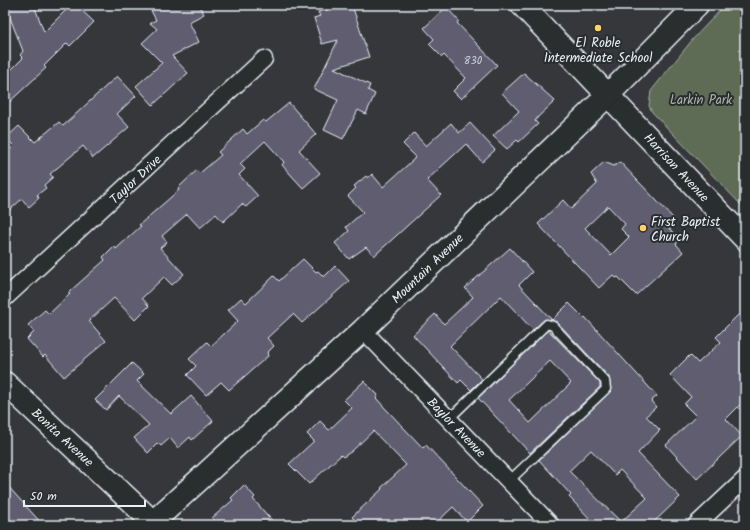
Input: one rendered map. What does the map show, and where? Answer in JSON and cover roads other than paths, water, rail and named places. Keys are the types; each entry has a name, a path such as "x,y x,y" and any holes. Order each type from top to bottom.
{"main road":[{"name":"Harrison Avenue","path":"522,5 609,94 745,239"},
{"name":"Mountain Avenue","path":"154,524 363,330 609,94 697,5"},
{"name":"Bonita Avenue","path":"5,383 154,524"}],"street":[{"name":"Taylor Drive","path":"5,298 264,59"},
{"name":"Baylor Avenue","path":"363,330 551,525"},
{"path":"696,525 745,479"}],"lane":[{"path":"449,419 547,324 553,326 605,381 606,389 509,481"}],"place":[{"name":"El Roble Intermediate School","path":"598,28"},
{"name":"First Baptist Church","path":"643,228"}],"park label":[{"name":"Larkin Park","path":"701,99"}]}
